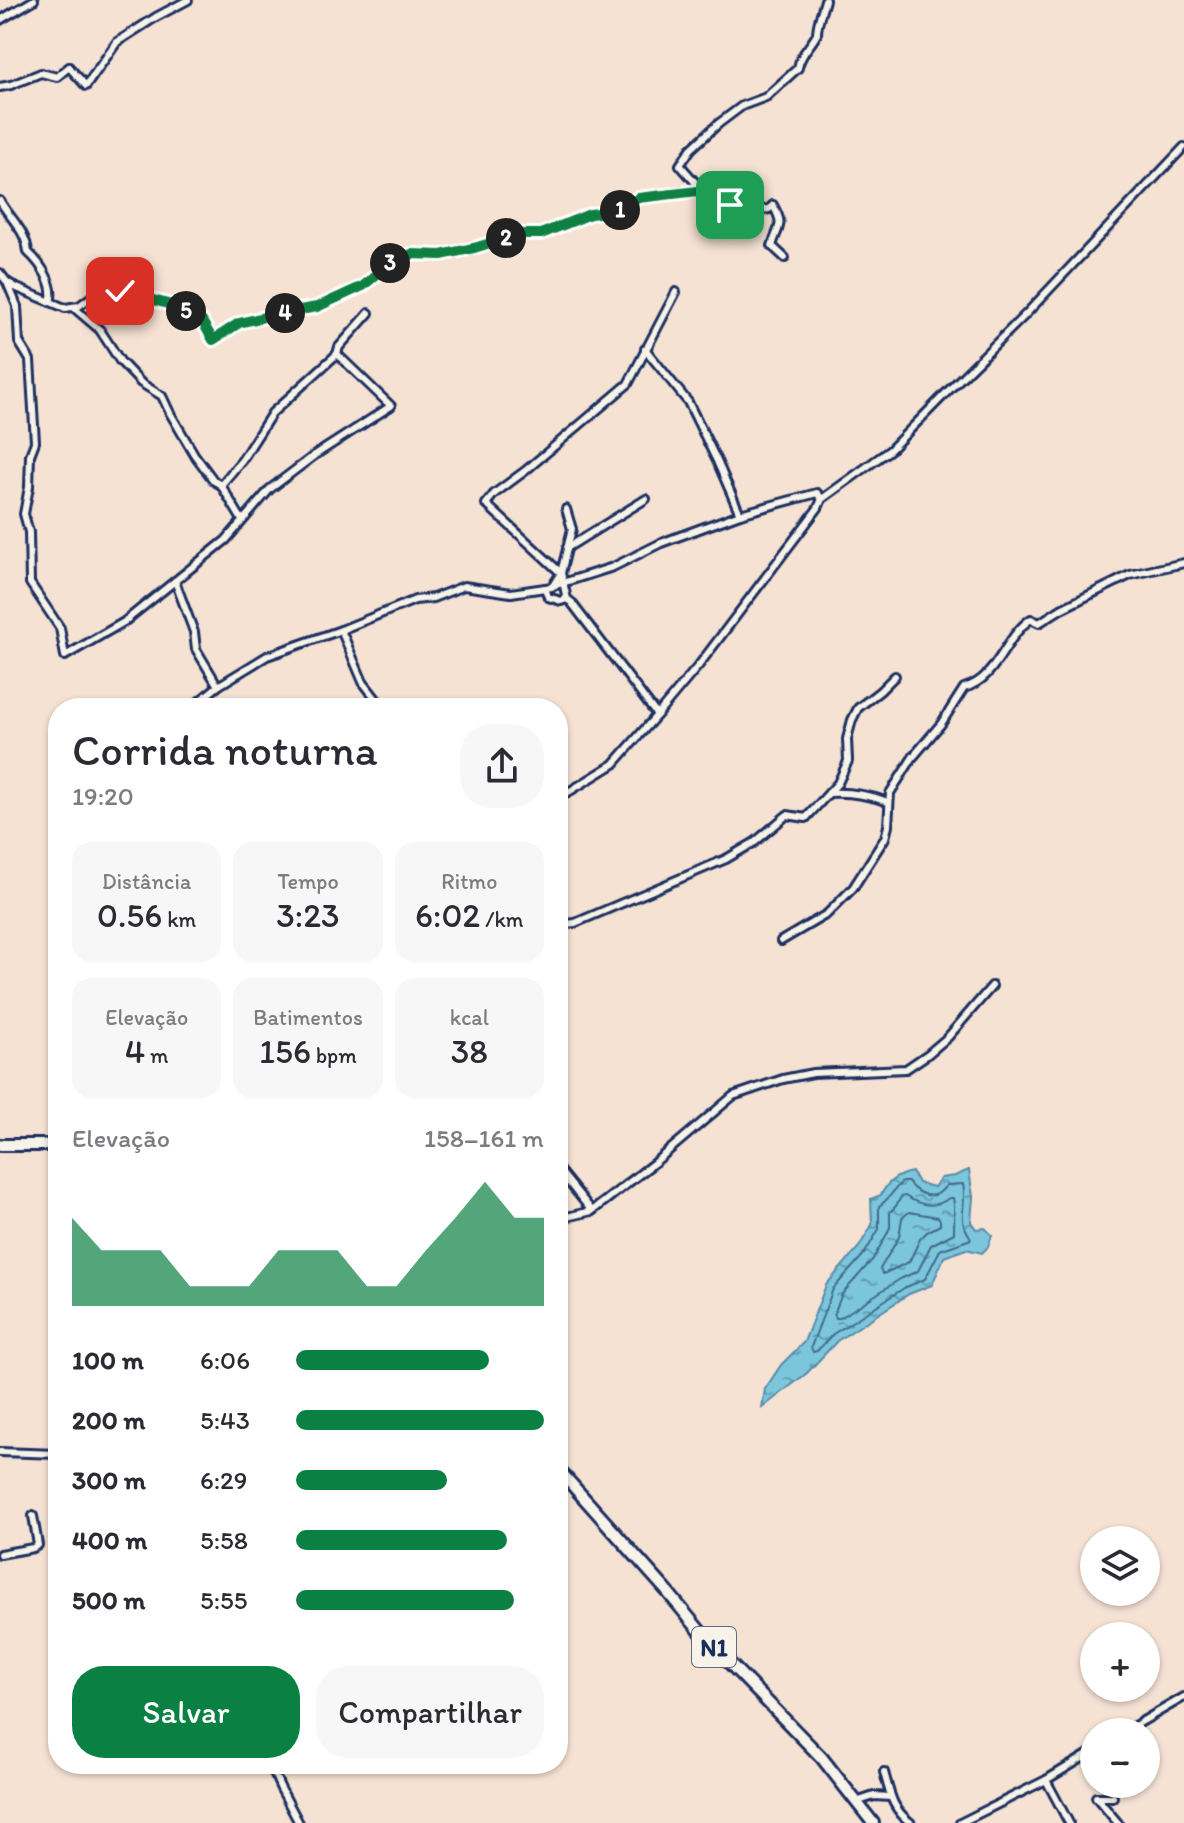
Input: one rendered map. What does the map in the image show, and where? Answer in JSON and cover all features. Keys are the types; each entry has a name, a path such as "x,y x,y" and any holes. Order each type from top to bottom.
{"highway":[{"path":"0,1145 48,1145"},
{"name":"N1","path":"568,1480 709,1642 822,1758 873,1823"}],"street":[{"path":"0,20 34,0"},
{"path":"0,87 41,73 57,77 69,67 86,86 117,42 188,0"},
{"path":"702,190 680,165 682,160 718,124 742,106 766,97 798,68 817,34 817,23 825,0"},
{"path":"568,792 614,764 657,715 699,665 822,499 890,450 1025,315 1184,147"},
{"path":"7,282 65,308 79,306 98,292 120,291 179,307 202,321 213,340 239,323 317,307 363,286 392,262 411,254 441,255 520,234 541,234 590,214 621,210 638,198 702,190 744,210 754,212 773,205 781,224 772,246 785,258"},
{"path":"0,201 22,232 28,252 44,273 52,295 50,302"},
{"path":"0,273 17,306 19,342 30,360 35,442 30,455 24,514 29,532 30,583 60,628 65,656 124,622 226,540 270,489 315,455 391,406 337,354"},
{"path":"561,573 486,504 494,494 628,384 676,292"},
{"path":"73,307 100,330 120,361 141,383 162,396 194,454 214,481 221,485 242,520"},
{"path":"221,485 242,460 272,413 337,354 339,347 369,313"},
{"path":"645,349 688,402 740,514"},
{"path":"203,698 267,656 415,600 433,598 464,586 511,593 549,587 613,567 661,543 740,514 817,493 822,499"},
{"path":"567,548 646,499"},
{"path":"566,509 572,529 561,573 567,599 657,715"},
{"path":"781,941 827,914 853,888 885,838 890,793 964,688 975,685 990,672 1021,625 1031,619 1039,623 1130,575 1184,563"},
{"path":"561,573 549,587 548,597 561,601 567,599"},
{"path":"175,581 194,632 196,649 218,686"},
{"path":"341,630 363,682 375,698"},
{"path":"568,924 726,859 755,842 787,815 806,818 838,783 848,761 847,739 858,708 895,676"},
{"path":"829,793 875,797 888,802"},
{"path":"568,1217 592,1211 733,1096 783,1079 813,1073 906,1069 948,1037 992,986"},
{"path":"568,1181 592,1211"},
{"path":"0,1452 48,1454"},
{"path":"0,1554 38,1545 33,1516"},
{"path":"1148,1718 1184,1697"},
{"path":"965,1822 1080,1759"},
{"path":"884,1772 900,1815 911,1823"},
{"path":"274,1774 299,1823"},
{"path":"1046,1780 1069,1823"},
{"path":"856,1802 874,1796 891,1797"},
{"path":"1097,1798 1118,1823"}],"water":[{"path":"969,1170 973,1197 971,1222 976,1229 985,1228 992,1235 988,1247 982,1253 966,1249 944,1257 932,1285 909,1294 837,1341 807,1373 762,1408 765,1389 781,1365 804,1342 826,1285 859,1247 872,1225 871,1199 881,1195 894,1179 907,1173 912,1172 918,1183 934,1187 941,1178"}],"route":[{"path":"120,291 179,307 202,321 213,340 239,323 317,307 363,286 392,262 411,254 441,255 520,234 541,234 590,214 621,210 638,198 707,190 730,205"}]}
